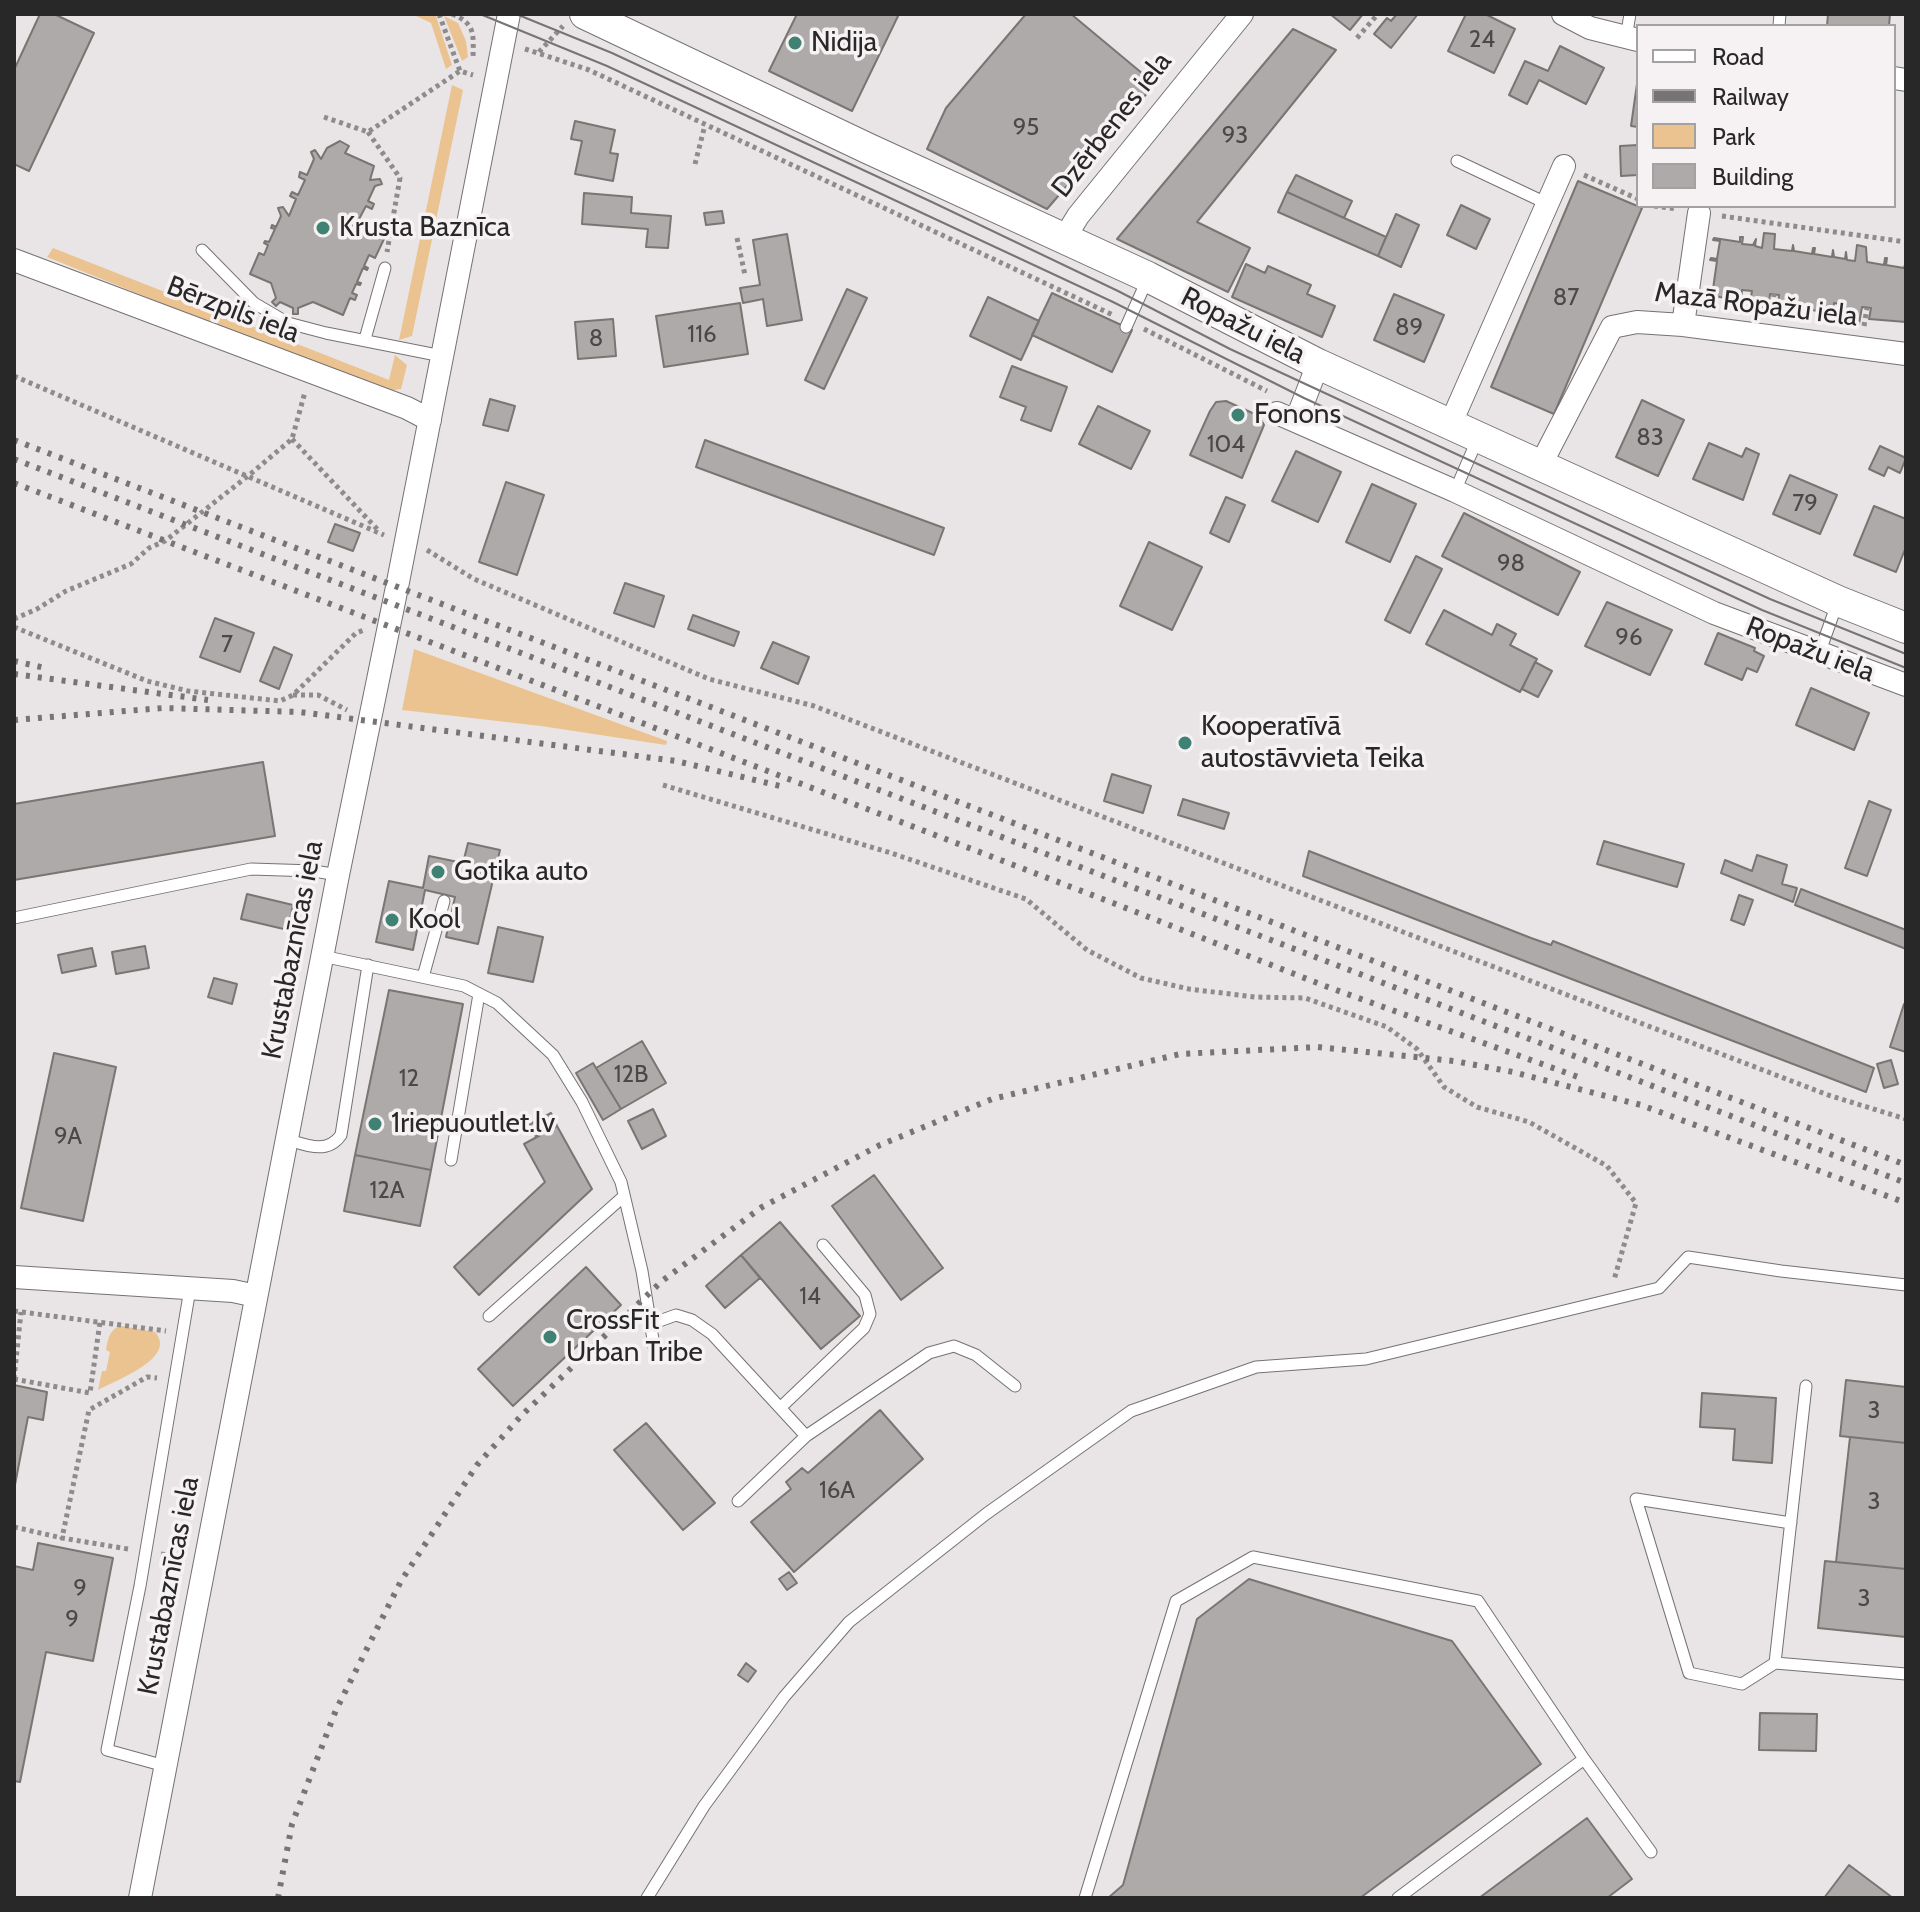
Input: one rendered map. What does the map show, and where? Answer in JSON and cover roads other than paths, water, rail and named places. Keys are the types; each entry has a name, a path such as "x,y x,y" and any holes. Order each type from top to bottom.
{"street":[{"name":"Krustabaznīcas iela","path":"140,1898 286,1139 509,14"},
{"name":"Dzērbenes iela","path":"1064,239 1088,204 1242,14"},
{"path":"1563,14 1590,28 1632,39"},
{"name":"Ropažu iela","path":"575,19 1148,277 1318,364 1478,438 1838,601 1906,628"},
{"path":"1450,425 1564,166"},
{"path":"1683,325 1699,213"},
{"name":"Bērzpils iela","path":"14,260 407,408 430,420"},
{"name":"Mazā Ropažu iela","path":"1540,466 1612,327 1637,322 1683,325 1906,354"},
{"name":"Ropažu iela","path":"1318,364 1291,414 1714,613 1906,685"},
{"path":"14,1277 233,1291 256,1296"}],"lane":[{"path":"1630,14 1632,39"},
{"path":"1457,161 1548,204"},
{"path":"202,250 254,303 288,323 442,356"},
{"path":"365,339 385,268"},
{"path":"1127,324 1148,277"},
{"path":"1455,491 1478,438"},
{"path":"1819,654 1838,601"},
{"path":"14,918 251,869 338,875"},
{"path":"423,977 444,901"},
{"path":"322,956 464,986 497,1003 553,1055 582,1102 621,1182 642,1271 655,1352"},
{"path":"286,1139 325,1147 335,1143 341,1135 368,965"},
{"path":"451,1160 479,994"},
{"path":"489,1316 624,1196"},
{"path":"780,1408 864,1328 870,1314 865,1295 823,1245"},
{"path":"647,1898 704,1806 784,1697 849,1622 986,1514 1131,1411 1256,1367 1366,1359 1659,1288 1688,1257 1906,1285"},
{"path":"165,1766 107,1750 146,1551 190,1289"},
{"path":"651,1324 676,1315 692,1320 712,1334 806,1436"},
{"path":"738,1501 806,1436 929,1353 954,1346 976,1355 1015,1386"},
{"path":"1775,1663 1806,1386"},
{"path":"1791,1523 1636,1499 1689,1673 1742,1684 1775,1663 1906,1674"},
{"path":"1085,1898 1176,1601 1253,1557 1478,1601 1651,1852"},
{"path":"1398,1898 1584,1759"}],"tram line":[{"path":"480,14 607,66 1113,302 1304,398 1762,610 1906,668"},
{"path":"516,14 612,53 934,203 1118,291 1230,349 1648,543 1770,599 1906,654"}],"railway":[{"path":"14,440 1906,1165"},
{"path":"14,459 1906,1183"},
{"path":"14,483 1325,986 1581,1078"},
{"path":"14,661 45,668"},
{"path":"14,674 208,700"},
{"path":"14,720 163,708 300,712 676,761 780,786"},
{"path":"278,1898 292,1824 336,1710 401,1581 477,1465 521,1416 662,1281 762,1207 880,1145 992,1099 1180,1054 1318,1047 1454,1061 1513,1072 1641,1105 1906,1203"}],"place":[{"name":"Nidija","path":"795,43"},
{"name":"Krusta Baznīca","path":"323,228"},
{"name":"Fonons","path":"1238,415"},
{"name":"Kooperatīvā autostāvvieta Teika","path":"1185,743"},
{"name":"Gotika auto","path":"438,872"},
{"name":"Kool","path":"392,920"},
{"name":"1riepuoutlet.lv","path":"375,1124"},
{"name":"CrossFit Urban Tribe","path":"550,1337"}]}
